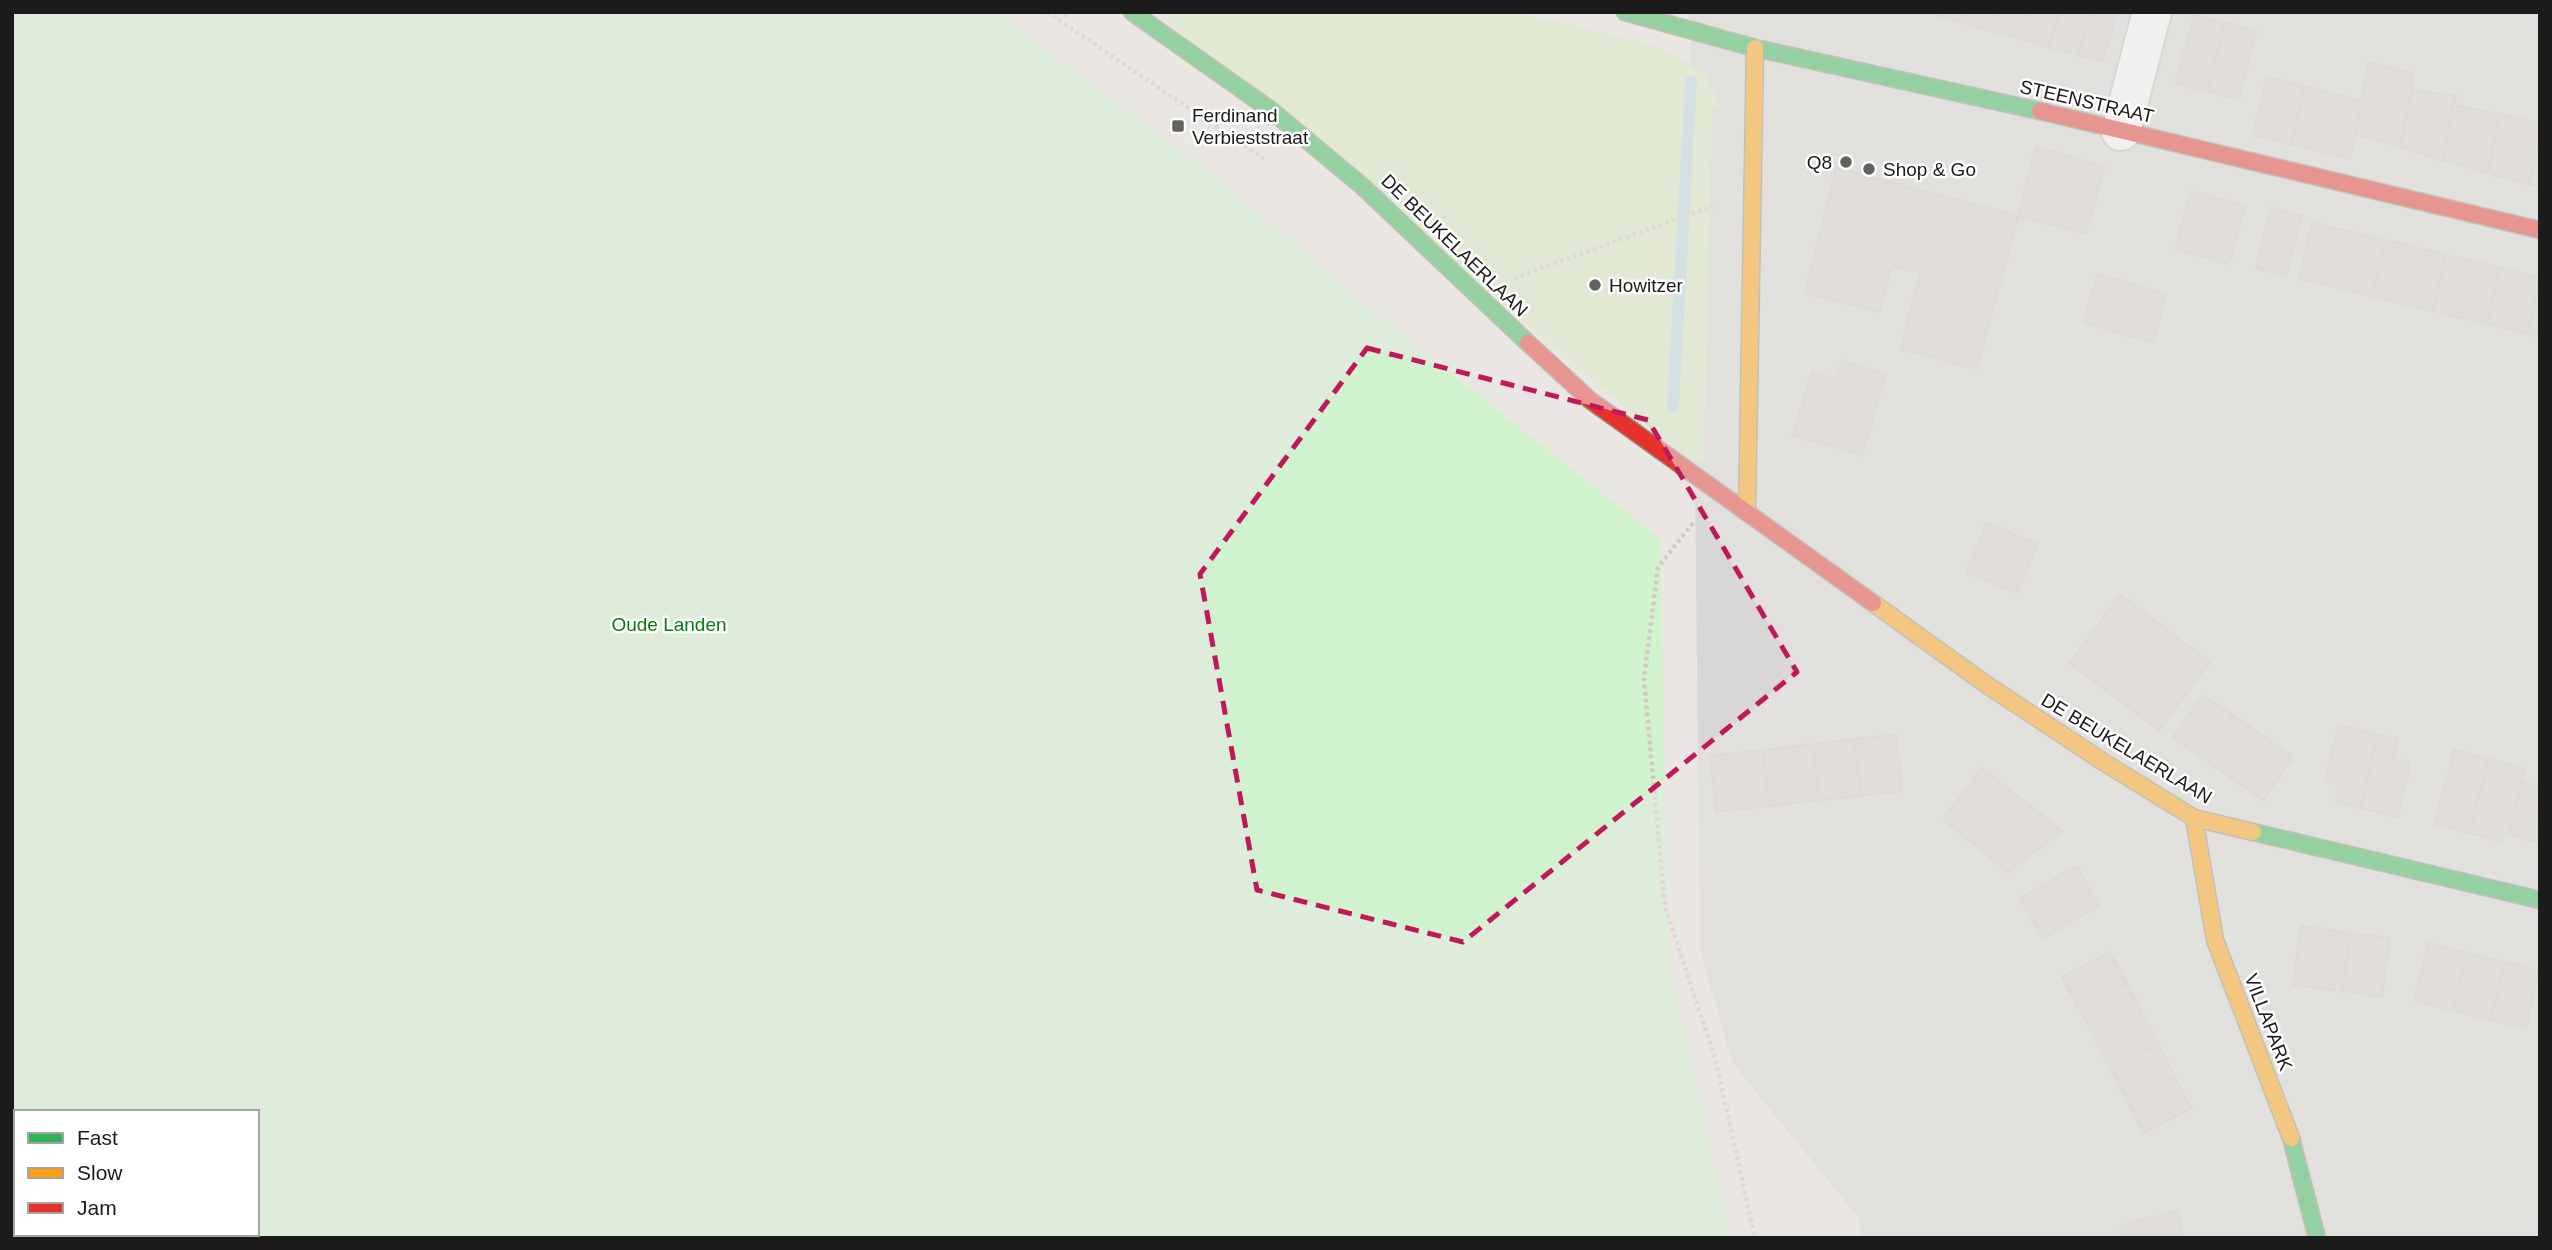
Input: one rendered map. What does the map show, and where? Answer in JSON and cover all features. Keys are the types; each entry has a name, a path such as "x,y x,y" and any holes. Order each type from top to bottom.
{"main road":[{"name":"DE BEUKELAERLAAN","path":"1132,12 1272,111 1362,186 1590,400 1987,685 2194,818 2540,901"},
{"name":"STEENSTRAAT","path":"1625,12 1755,48 2077,119 2540,230"},
{"path":"1747,511 1755,48"},
{"name":"VILLAPARK","path":"2194,818 2215,940 2293,1143 2317,1238"}],"street":[{"path":"2121,131 2152,12"}],"path":[{"path":"1058,21 1070,12"},
{"path":"1478,297 1498,284 1705,209"},
{"path":"1695,521 1658,567 1644,680 1665,906 1716,1062 1755,1238"}],"highlighted area":[{"path":"1367,348 1648,420 1797,672 1463,942 1257,890 1200,574"}],"shaded area":[{"path":"1690,12 2540,12 2540,1238 1861,1238 1859,1219 1733,1064 1700,950"}],"green space":[{"name":"Oude Landen","path":"12,12 992,12 1006,21 1200,165 1395,329 1660,539 1669,963 1731,1238 12,1238"},
{"path":"1157,12 1515,12 1645,43 1677,55 1706,76 1720,105 1712,108 1704,462 1687,459"}],"building":[{"path":"1928,12 1962,12 1959,22"},
{"path":"1962,12 1994,12 1989,30 1959,22"},
{"path":"1994,12 2026,12 2019,38 1989,30"},
{"path":"2026,12 2059,12 2049,47 2019,38"},
{"path":"2059,12 2090,12 2078,55 2049,47"},
{"path":"2090,12 2117,12 2103,61 2078,55"},
{"path":"2194,15 2225,23 2207,91 2176,83"},
{"path":"2225,23 2256,31 2239,99 2207,91"},
{"path":"2368,62 2413,73 2400,147 2356,134"},
{"path":"2267,77 2305,86 2291,144 2253,135"},
{"path":"2305,86 2361,101 2349,158 2291,144"},
{"path":"2412,90 2456,96 2443,160 2400,147"},
{"path":"2453,105 2500,114 2488,173 2443,160"},
{"path":"2500,114 2540,124 2540,141 2528,184 2488,173"},
{"path":"2540,141 2540,187 2528,184"},
{"path":"2036,147 2105,167 2086,234 2018,216"},
{"path":"1836,168 2018,216 1977,369 1900,349 1920,273 1892,266 1879,312 1805,293"},
{"path":"2191,191 2245,206 2229,264 2175,249"},
{"path":"2271,208 2302,216 2286,276 2256,268"},
{"path":"2312,223 2386,240 2372,296 2299,278"},
{"path":"2386,240 2446,255 2433,311 2372,296"},
{"path":"2446,255 2500,268 2487,324 2433,311"},
{"path":"2500,268 2540,278 2527,334 2487,324"},
{"path":"2097,274 2166,294 2153,342 2084,323"},
{"path":"2540,282 2540,337 2527,334"},
{"path":"1842,361 1886,374 1862,455 1793,435 1812,372 1836,379"},
{"path":"1987,523 2038,544 2017,593 1966,572"},
{"path":"2120,595 2154,620 2103,688 2070,663"},
{"path":"2154,620 2178,638 2127,706 2103,688"},
{"path":"2178,638 2210,662 2159,730 2127,706"},
{"path":"2203,695 2233,715 2203,758 2173,737"},
{"path":"2233,715 2260,734 2230,777 2203,758"},
{"path":"2338,725 2378,734 2361,808 2335,802 2339,785 2325,782"},
{"path":"2260,734 2293,757 2263,800 2230,777"},
{"path":"2378,734 2398,739 2394,759 2410,763 2398,817 2361,808"},
{"path":"1896,735 1902,791 1861,796 1854,739"},
{"path":"1854,739 1861,796 1819,800 1813,744"},
{"path":"1813,744 1819,800 1769,806 1763,750"},
{"path":"1763,750 1769,806 1716,812 1710,756"},
{"path":"2454,750 2489,759 2469,833 2435,824"},
{"path":"2489,759 2525,769 2509,834 2503,833 2501,841 2469,833"},
{"path":"1982,768 2062,831 2008,872 1943,819"},
{"path":"2522,782 2540,786 2538,842 2509,834"},
{"path":"2077,866 2099,906 2043,938 2020,898"},
{"path":"2301,926 2350,933 2343,991 2293,985"},
{"path":"2350,933 2390,938 2382,997 2343,991"},
{"path":"2428,943 2467,953 2453,1010 2414,1001"},
{"path":"2110,952 2127,984 2079,1009 2062,977"},
{"path":"2467,953 2505,962 2491,1020 2453,1010"},
{"path":"2505,962 2539,970 2526,1028 2491,1020"},
{"path":"2127,984 2141,1011 2094,1036 2079,1009"},
{"path":"2141,1011 2158,1044 2111,1069 2094,1036"},
{"path":"2158,1044 2175,1077 2128,1102 2111,1069"},
{"path":"2175,1077 2191,1108 2144,1133 2128,1102"},
{"path":"2177,1211 2184,1238 2124,1238 2121,1225"}],"waterway":[{"path":"1673,407 1691,82"}],"traffic: fast":[{"path":"1132,12 1272,111 1362,186 1528,343"},
{"path":"1625,12 1755,48 2040,111"},
{"path":"2253,832 2540,900"},
{"path":"2291,1138 2317,1238"}],"traffic: slow":[{"path":"1747,511 1755,48"},
{"path":"1873,603 1987,685 2194,818 2253,832"},
{"path":"2194,818 2215,940 2291,1138"}],"traffic: jam":[{"path":"2040,111 2540,230"},
{"path":"1528,343 1590,400 1873,603"}],"place":[{"name":"Ferdinand Verbieststraat","path":"1178,126"},
{"name":"Q8","path":"1846,162"},
{"name":"Shop & Go","path":"1869,169"},
{"name":"Howitzer","path":"1595,285"}]}
